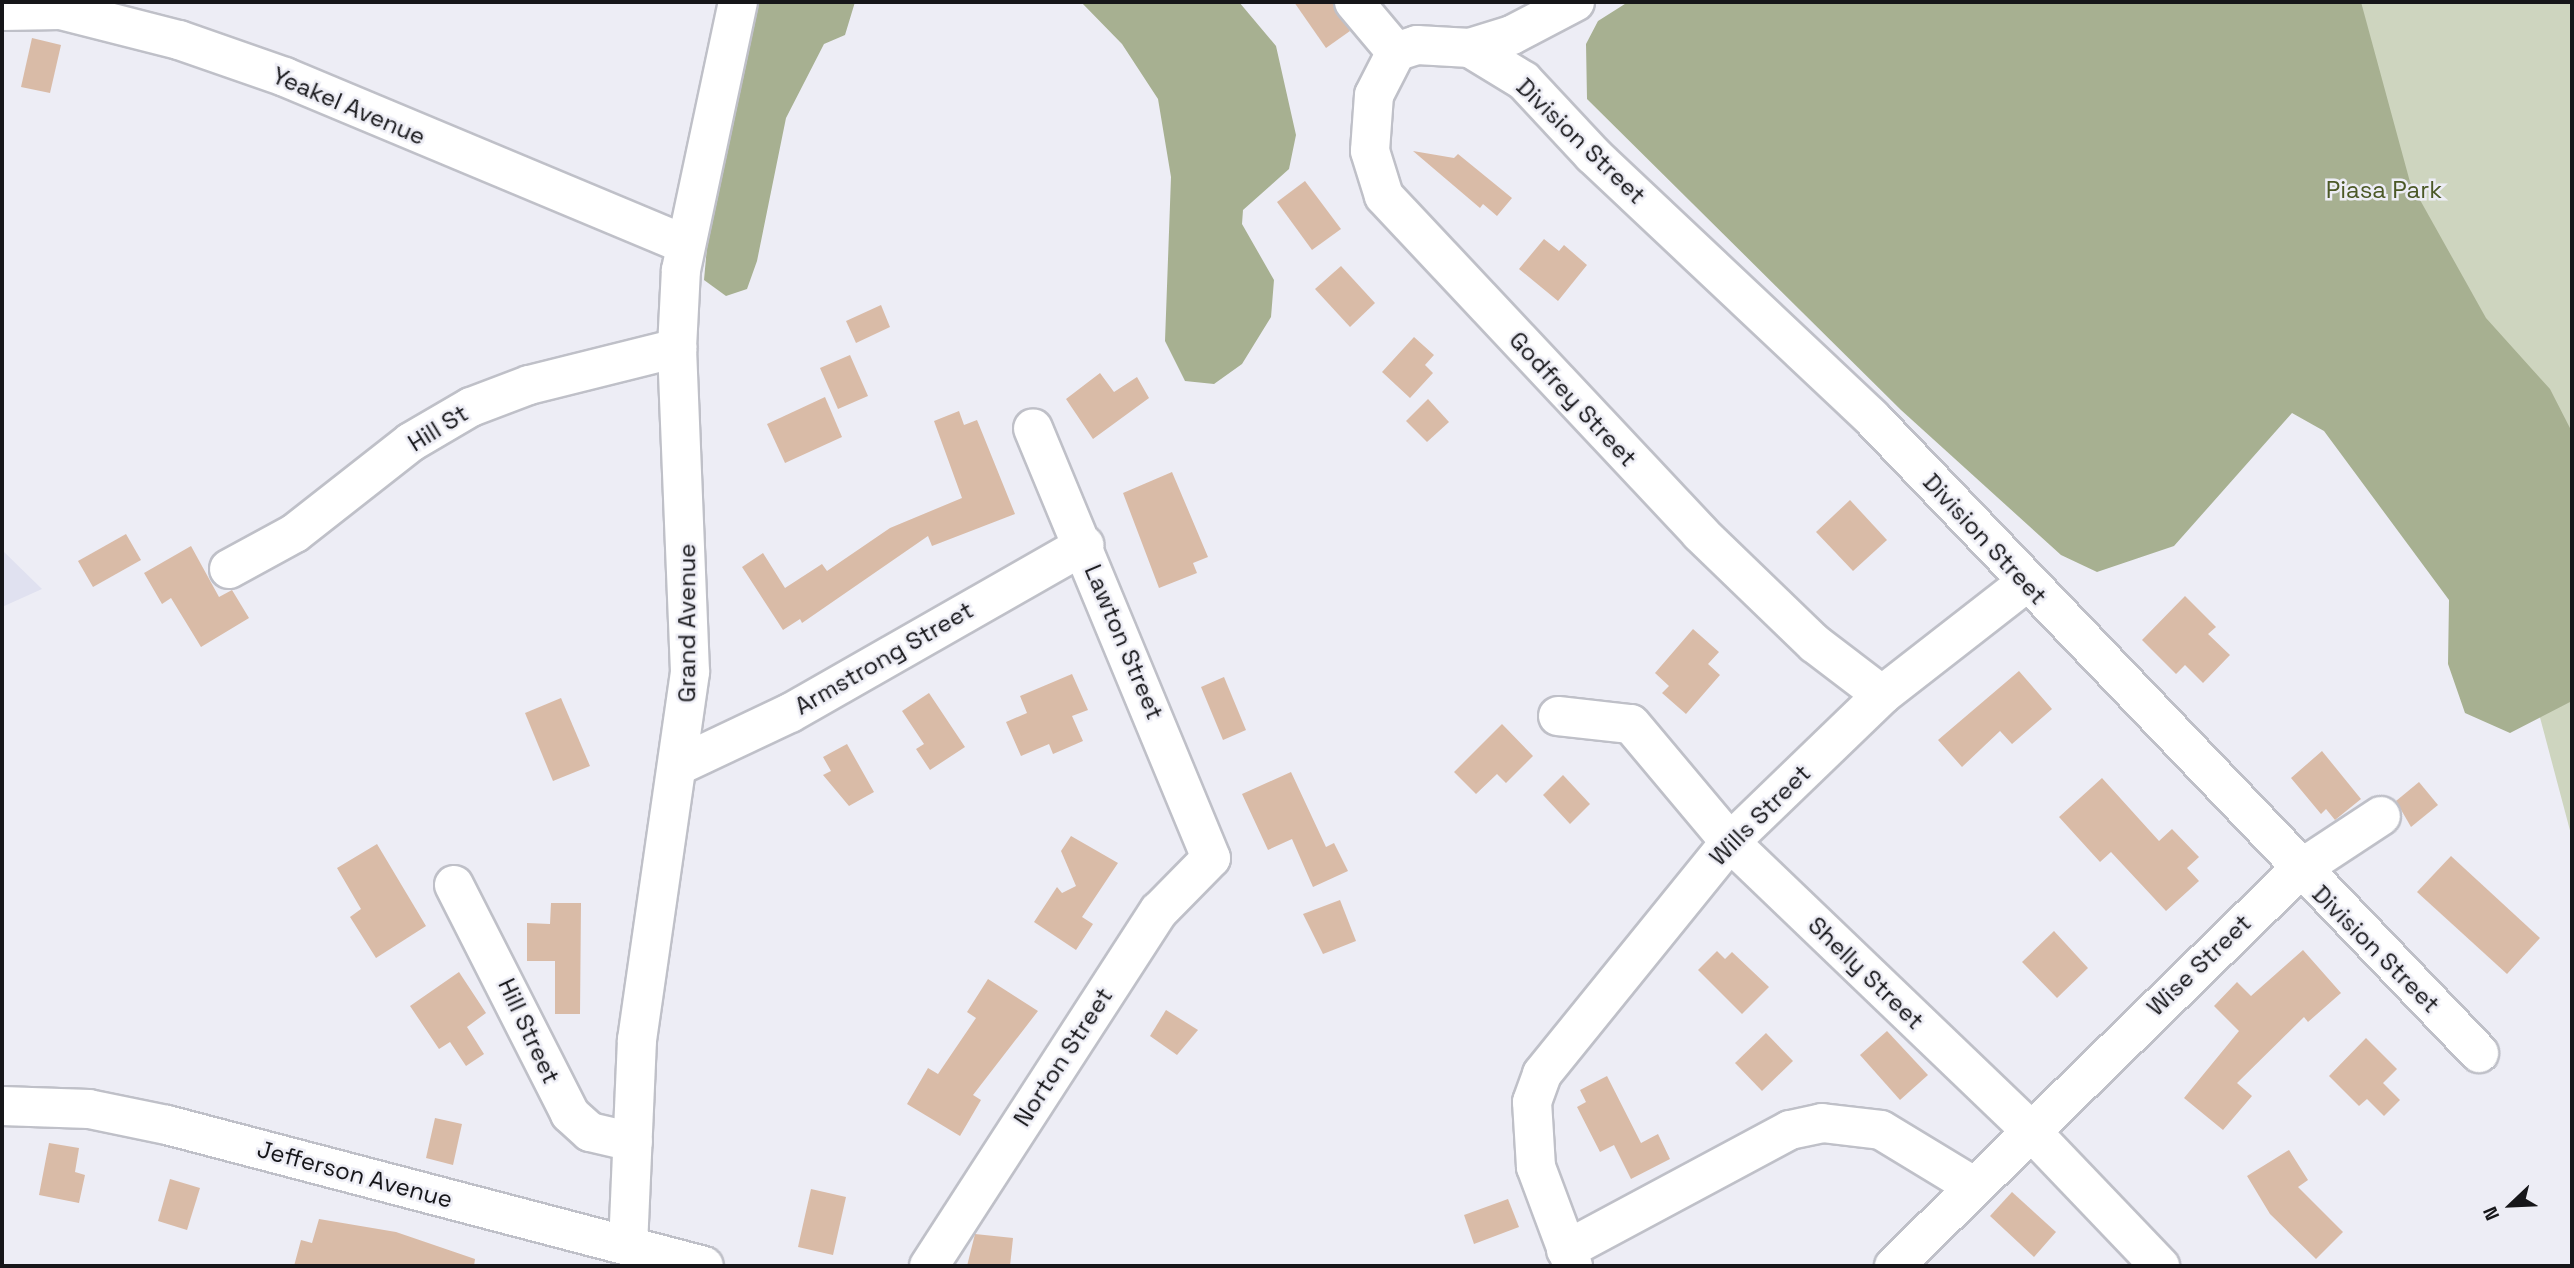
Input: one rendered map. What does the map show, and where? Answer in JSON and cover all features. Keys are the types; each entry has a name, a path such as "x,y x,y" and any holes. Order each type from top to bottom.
{"street":[{"name":"Grand Avenue","path":"628,1246 648,945 681,764 691,621 677,348 685,244 738,2"},
{"path":"1354,2 1396,52 1417,45 1470,48 1512,35 1575,2"},
{"name":"Yeakel Avenue","path":"2,11 61,9 191,44 285,76 685,244"},
{"name":"Division Street","path":"1470,48 1524,81 1593,155 1871,417 2299,870 2479,1053"},
{"name":"Godfrey Street","path":"1396,52 1374,96 1370,151 1384,196 1700,533 1815,644 1882,695"},
{"name":"Hill St","path":"229,569 295,533 411,442 471,407 529,385 677,348"},
{"name":"Lawton Street","path":"1033,428 1084,545 1211,858"},
{"name":"Armstrong Street","path":"681,764 790,713 1084,545"},
{"name":"Wills Street","path":"1570,1258 1536,1167 1536,1087 1564,1041 1730,842 1882,695 2026,583"},
{"name":"Shelly Street","path":"1559,716 1631,724 1730,842 2029,1129 2141,1259"},
{"name":"Wise Street","path":"1894,1266 2029,1129 2299,870 2381,816"},
{"name":"Norton Street","path":"929,1266 1159,911 1211,858"},
{"name":"Hill Street","path":"454,885 570,1114 590,1132 633,1143"},
{"name":"Jefferson Avenue","path":"2,1106 89,1109 167,1125 704,1266"},
{"path":"1570,1258 1790,1130 1822,1123 1881,1130 1973,1186"}],"shaded area":[{"path":"2,550 42,589 2,607"}],"green space":[{"path":"756,2 855,2 845,35 824,44 786,118 757,261 747,289 726,296 704,280 712,192"},
{"path":"1081,2 1239,2 1276,46 1296,135 1289,169 1243,210 1242,224 1274,280 1271,317 1242,364 1214,384 1185,381 1165,341 1171,177 1158,99 1122,44"},
{"path":"1628,2 2361,2 2410,182 2486,318 2550,389 2572,432 2572,701 2510,733 2465,713 2448,664 2449,600 2324,431 2292,413 2174,546 2097,572 2061,555 1901,410 1587,99 1586,44 1598,21"},
{"name":"Piasa Park","path":"1968,2 2572,2 2572,838 2516,627"}],"building":[{"path":"1294,2 1333,2 1350,31 1326,48"},
{"path":"32,38 61,45 50,93 21,87"},
{"path":"1413,151 1454,158 1458,154 1512,198 1497,216 1483,204 1480,208"},
{"path":"1305,181 1341,229 1312,250 1277,202"},
{"path":"1544,239 1559,251 1564,245 1587,265 1558,301 1519,269"},
{"path":"1341,266 1375,303 1350,327 1315,289"},
{"path":"881,305 890,327 856,343 846,321"},
{"path":"1414,337 1434,355 1425,365 1433,373 1410,398 1382,372"},
{"path":"850,355 868,396 838,409 820,368"},
{"path":"1100,373 1114,392 1137,377 1149,398 1093,439 1066,399"},
{"path":"825,397 842,437 785,463 767,424"},
{"path":"1428,399 1449,422 1427,442 1406,421"},
{"path":"959,411 964,425 977,420 1015,514 932,546 928,536 802,623 800,619 783,630 742,567 763,553 785,588 822,564 827,571 890,528 962,498 934,421"},
{"path":"1172,472 1208,557 1193,563 1197,573 1159,588 1123,493"},
{"path":"1850,500 1887,540 1853,571 1816,532"},
{"path":"126,534 141,560 93,587 78,561"},
{"path":"191,546 219,597 232,590 249,618 201,647 171,598 162,604 144,573"},
{"path":"2185,596 2216,627 2208,634 2230,655 2203,683 2185,665 2176,674 2142,640"},
{"path":"1693,629 1719,652 1708,664 1720,675 1686,714 1662,693 1669,686 1655,673"},
{"path":"2019,671 2052,709 2012,744 2000,731 1962,767 1938,740"},
{"path":"1072,674 1088,710 1072,716 1083,741 1053,754 1049,744 1021,756 1006,722 1027,713 1020,696"},
{"path":"1224,677 1246,730 1223,740 1201,687"},
{"path":"929,693 965,747 930,770 916,749 924,744 902,711"},
{"path":"561,698 590,766 553,781 525,713"},
{"path":"1502,724 1533,756 1506,783 1497,774 1476,794 1454,772"},
{"path":"847,744 874,792 849,806 823,775 831,771 823,757"},
{"path":"2322,751 2361,799 2335,820 2326,809 2321,814 2291,778"},
{"path":"1291,772 1326,847 1334,843 1348,871 1313,887 1292,839 1268,850 1242,794"},
{"path":"1563,775 1590,804 1570,824 1543,795"},
{"path":"2102,778 2159,841 2172,829 2199,857 2187,868 2199,881 2166,911 2111,852 2100,862 2059,817"},
{"path":"2419,782 2438,805 2411,827 2396,801"},
{"path":"1071,836 1118,863 1082,917 1093,924 1076,950 1034,922 1057,887 1062,893 1076,886 1061,851"},
{"path":"377,844 426,926 376,958 350,917 361,909 337,868"},
{"path":"2451,856 2540,938 2507,974 2417,892"},
{"path":"1340,900 1356,941 1323,954 1303,914"},
{"path":"551,903 581,903 580,1014 555,1014 555,961 527,961 527,923 550,924"},
{"path":"2054,931 2088,968 2057,998 2022,962"},
{"path":"2303,950 2341,993 2308,1022 2304,1017 2237,1083 2252,1096 2223,1130 2184,1098 2239,1031 2214,1006 2237,982 2251,996"},
{"path":"1717,951 1725,959 1732,952 1769,987 1742,1014 1698,970"},
{"path":"459,972 486,1013 467,1027 484,1054 466,1066 450,1042 439,1049 410,1006"},
{"path":"988,979 1038,1011 973,1095 981,1100 960,1136 907,1104 928,1068 938,1074 976,1018 967,1012"},
{"path":"1166,1010 1198,1030 1177,1055 1150,1036"},
{"path":"1887,1031 1928,1075 1900,1100 1860,1055"},
{"path":"1766,1033 1793,1061 1762,1091 1735,1063"},
{"path":"2366,1038 2397,1069 2383,1083 2400,1100 2384,1116 2367,1099 2359,1106 2329,1076"},
{"path":"1607,1076 1641,1143 1658,1134 1670,1159 1631,1179 1614,1145 1600,1152 1577,1107 1586,1102 1580,1090"},
{"path":"435,1118 462,1124 453,1165 426,1158"},
{"path":"49,1143 79,1148 75,1172 85,1175 79,1203 39,1195"},
{"path":"2289,1150 2308,1180 2298,1187 2343,1232 2316,1259 2270,1214 2247,1176"},
{"path":"170,1179 200,1188 187,1230 158,1221"},
{"path":"811,1189 846,1197 833,1255 798,1247"},
{"path":"2012,1192 2056,1232 2034,1257 1990,1216"},
{"path":"1508,1199 1519,1227 1474,1244 1464,1215"},
{"path":"319,1219 396,1232 475,1259 474,1266 294,1266 301,1240 312,1243"},
{"path":"975,1234 1013,1238 1010,1266 967,1266"}]}
